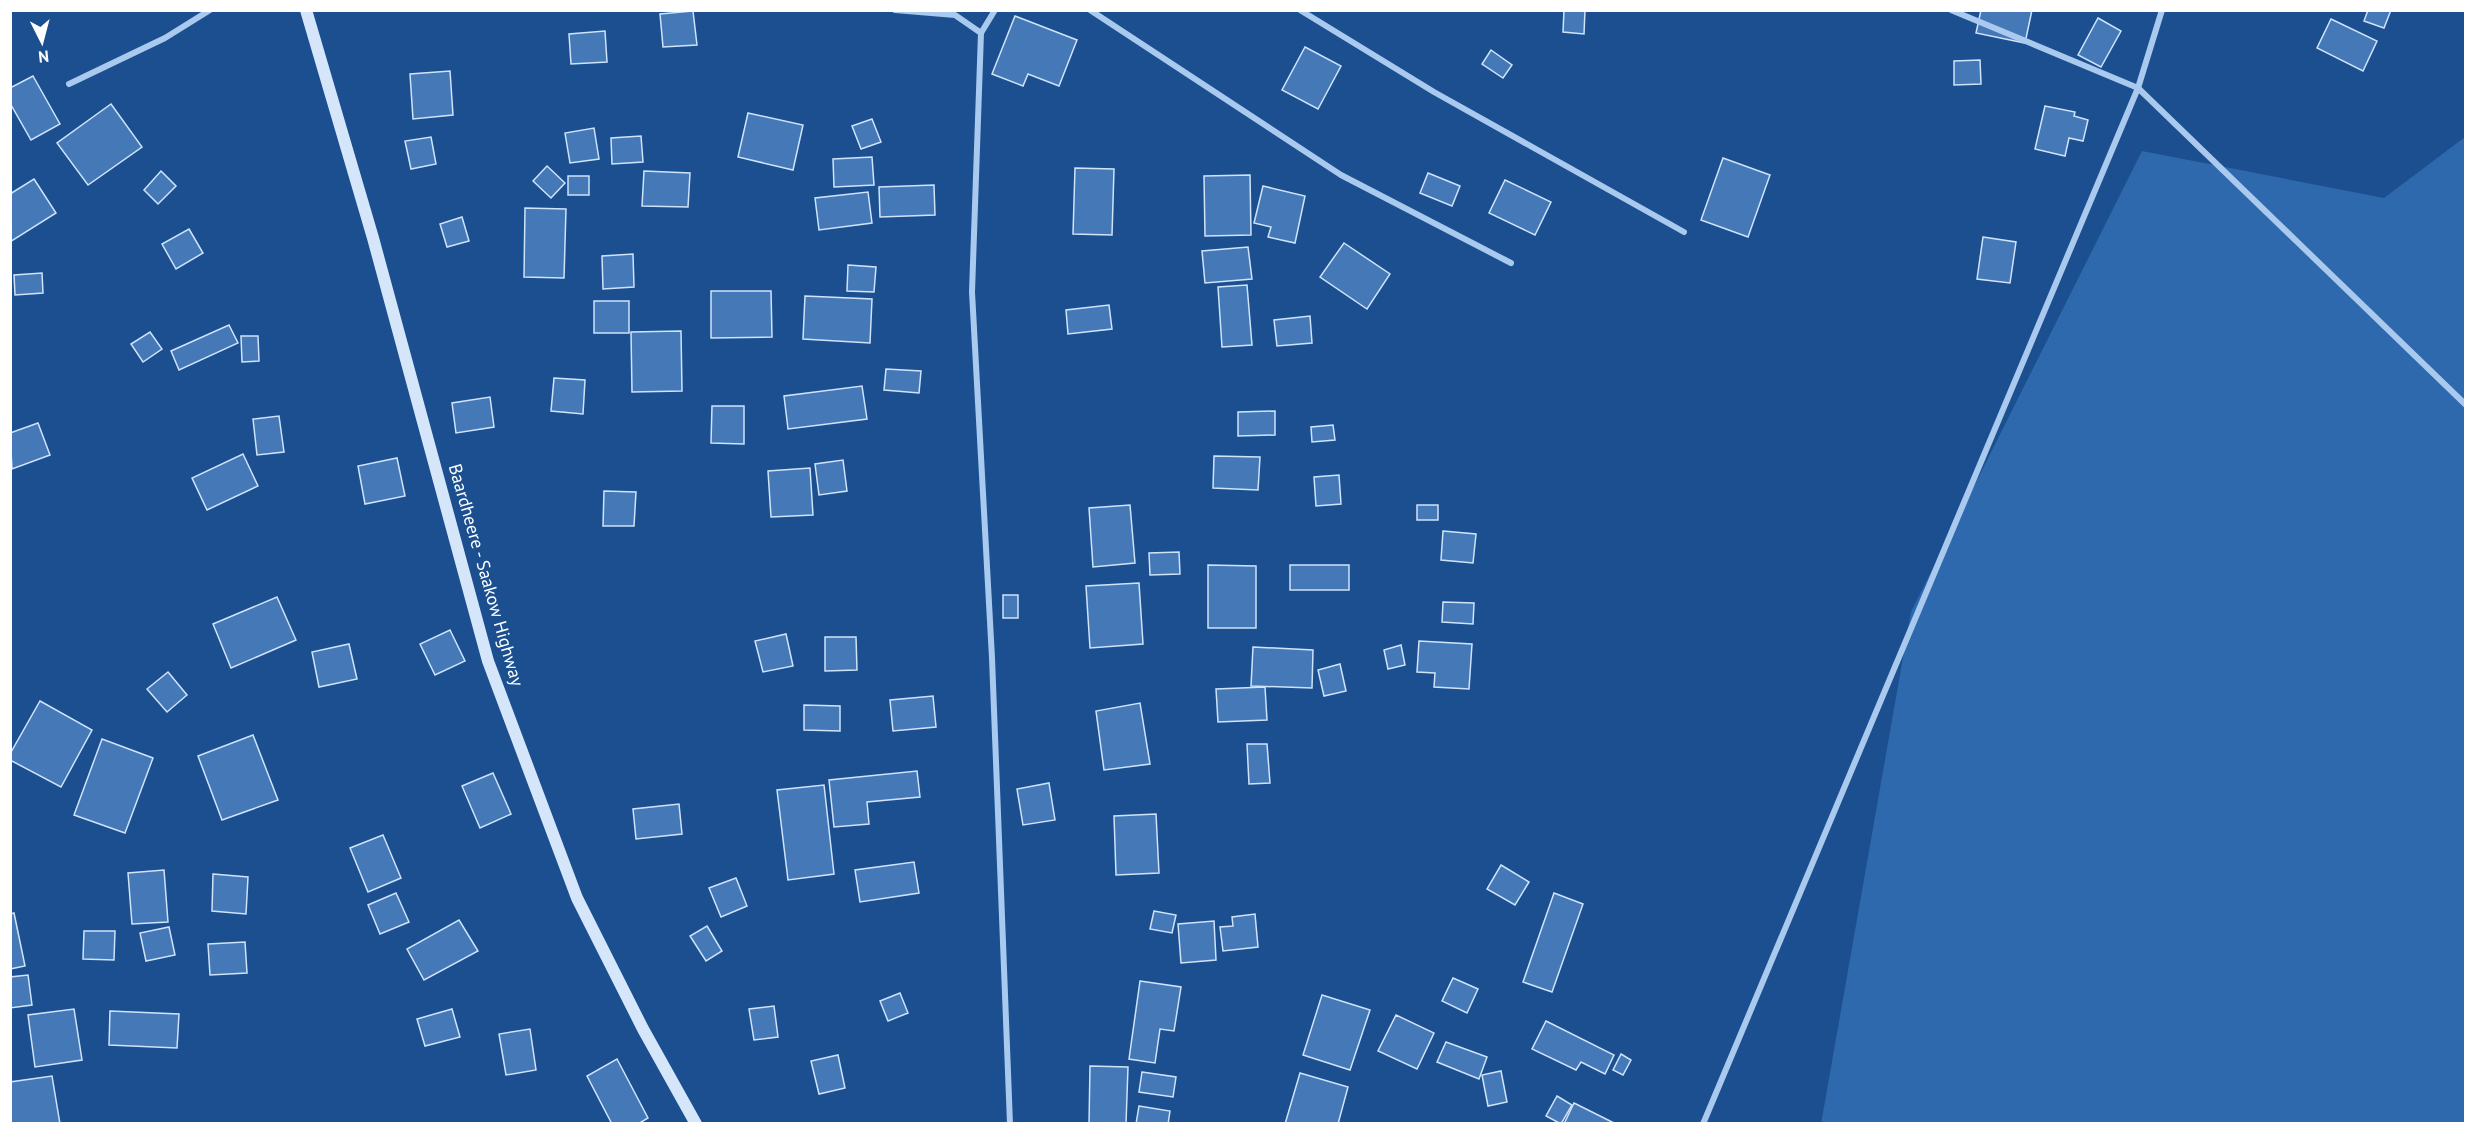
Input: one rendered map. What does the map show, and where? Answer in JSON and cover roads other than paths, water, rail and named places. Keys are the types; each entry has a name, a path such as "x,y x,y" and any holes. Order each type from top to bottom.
{"main road":[{"name":"Baardheere - Saakow Highway","path":"306,10 374,238 488,661 577,898 643,1029 696,1124"}],"street":[{"path":"69,84 165,38 210,10"},
{"path":"895,10 956,15 981,33"},
{"path":"995,10 981,33 972,292 993,658 1010,1124"},
{"path":"1090,10 1341,175 1511,263"},
{"path":"1300,10 1434,92 1684,232"},
{"path":"1952,10 2138,88 2466,405"},
{"path":"1703,1124 2138,88 2162,10"}]}
